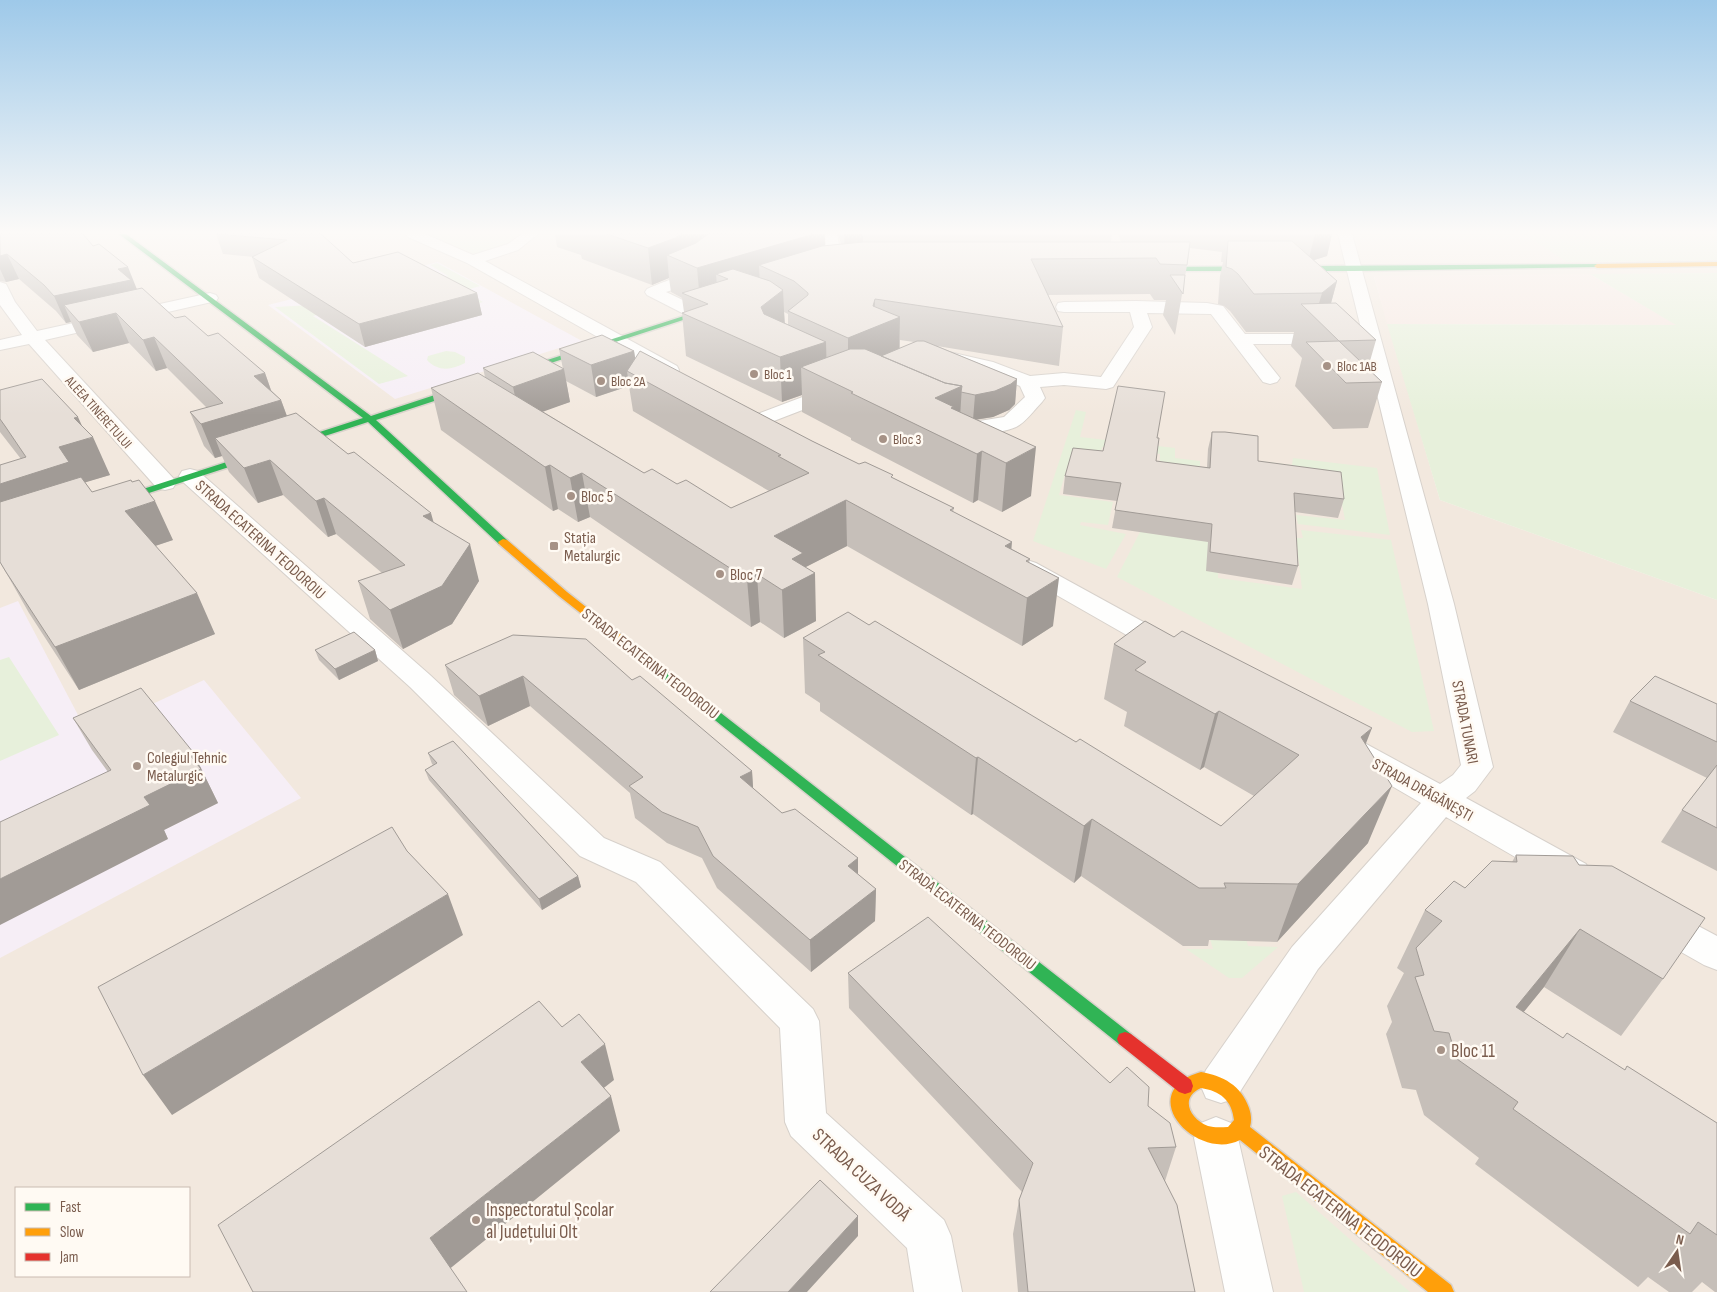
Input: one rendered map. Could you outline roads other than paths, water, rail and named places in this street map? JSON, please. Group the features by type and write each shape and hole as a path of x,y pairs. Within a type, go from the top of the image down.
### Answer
{"main road":[{"name":"STRADA ECATERINA TEODOROIU","path":"205,294 227,313 370,418 513,551 563,594 1185,1086"},
{"path":"503,376 729,304"},
{"path":"101,505 474,385"},
{"path":"1201,1080 1221,1084 1230,1089 1241,1104 1243,1122 1227,1134 1197,1131 1184,1117 1180,1108 1181,1092 1185,1086 1201,1080"},
{"name":"STRADA ECATERINA TEODOROIU","path":"1227,1134 1444,1292"}],"street":[{"name":"ALEEA TINERETULUI","path":"3,294 7,303 34,339 177,480"},
{"path":"534,294 691,382"},
{"path":"658,294 698,314"},
{"name":"STRADA TUNARI","path":"1221,1084 1305,958 1442,800 1464,784 1478,767 1440,604 1357,338 1355,294"},
{"path":"0,345 34,339 210,298"},
{"path":"1064,306 1136,306 1207,308 1217,310 1270,378"},
{"path":"931,357 986,366 1028,382 1064,379 1106,382 1143,327 1136,306"},
{"path":"1240,339 1357,338"},
{"path":"786,434 751,415 854,385 823,374"},
{"path":"934,416 950,424 973,428 1010,422 1035,398 1028,382"},
{"name":"STRADA ECATERINA TEODOROIU","path":"177,480 420,681 592,847 648,872 799,1021"},
{"path":"1012,560 1184,656"},
{"name":"STRADA DRĂGĂNEȘTI","path":"1329,736 1717,954"},
{"name":"STRADA CUZA VODĂ","path":"799,1021 806,1122 928,1236 938,1292"},
{"path":"1227,1134 1249,1292"}],"place":[{"name":"Bloc 1AB","path":"1327,366"},
{"name":"Bloc 1","path":"754,374"},
{"name":"Bloc 2A","path":"601,381"},
{"name":"Bloc 3","path":"883,439"},
{"name":"Bloc 5","path":"571,496"},
{"name":"Stația Metalurgic","path":"554,546"},
{"name":"Bloc 7","path":"720,574"},
{"name":"Colegiul Tehnic Metalurgic","path":"137,766"},
{"name":"Bloc 11","path":"1441,1050"},
{"name":"Inspectoratul Școlar al Județului Olt","path":"476,1220"}]}
